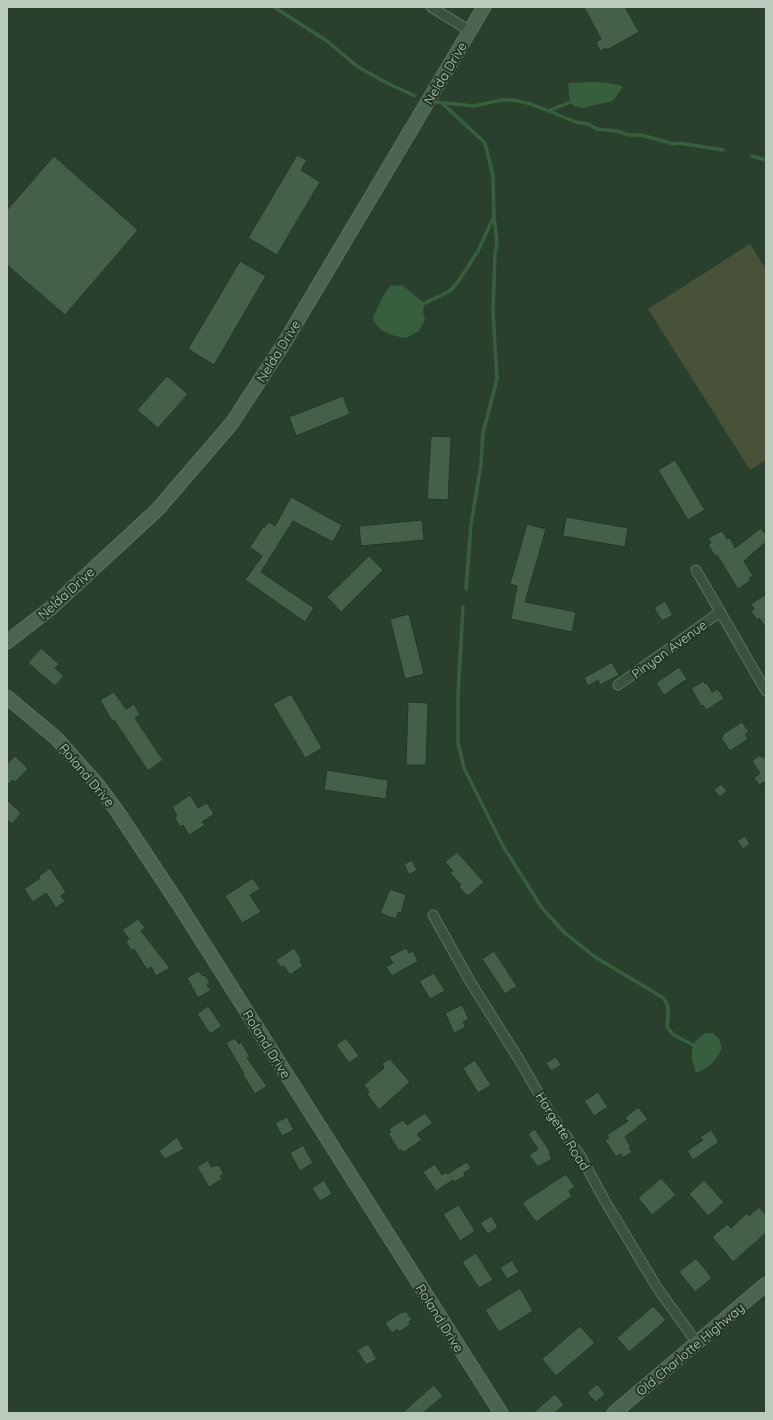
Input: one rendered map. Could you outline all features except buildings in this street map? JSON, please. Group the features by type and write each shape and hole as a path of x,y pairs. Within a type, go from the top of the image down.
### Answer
{"street":[{"path":"431,7 470,31"},
{"name":"Nelda Drive","path":"7,642 51,608 158,509 232,423 290,334 484,7"},
{"path":"696,570 766,691"},
{"name":"Pinyan Avenue","path":"618,685 720,612"},
{"name":"Roland Drive","path":"7,697 56,738 97,784 117,811 182,910 501,1413"},
{"name":"Hargette Road","path":"433,915 471,983 520,1061 551,1115 580,1155 605,1201 658,1289 697,1343"},
{"name":"Old Charlotte Highway","path":"614,1413 766,1284"}],"shaded area":[{"path":"568,83 610,83 623,87 613,101 582,108 574,106 570,102"},
{"path":"750,244 766,269 766,460 750,470 648,309"},
{"path":"402,285 424,303 423,312 425,320 419,331 406,338 396,336 382,330 375,323 373,318 383,296 390,286"},
{"path":"706,1033 713,1033 719,1039 722,1048 712,1063 696,1073 692,1056 693,1046 700,1037"}],"waterway":[{"path":"274,7 327,41 358,67 415,96"},
{"path":"437,102 473,106 502,100 514,100 531,104 576,122 588,124 597,129 617,131 628,135 641,135 674,144 679,143 723,150"},
{"path":"548,111 573,101"},
{"path":"442,103 485,143 493,176 494,216 497,244 495,252 493,312 497,379 483,433 481,464 471,525 466,589"},
{"path":"752,156 766,160"},
{"path":"421,305 450,291 458,282 478,251 494,216"},
{"path":"463,607 458,694 458,743 464,768 503,846 542,908 565,933 595,957 662,997 668,1007 667,1027 674,1035 697,1047"}]}
